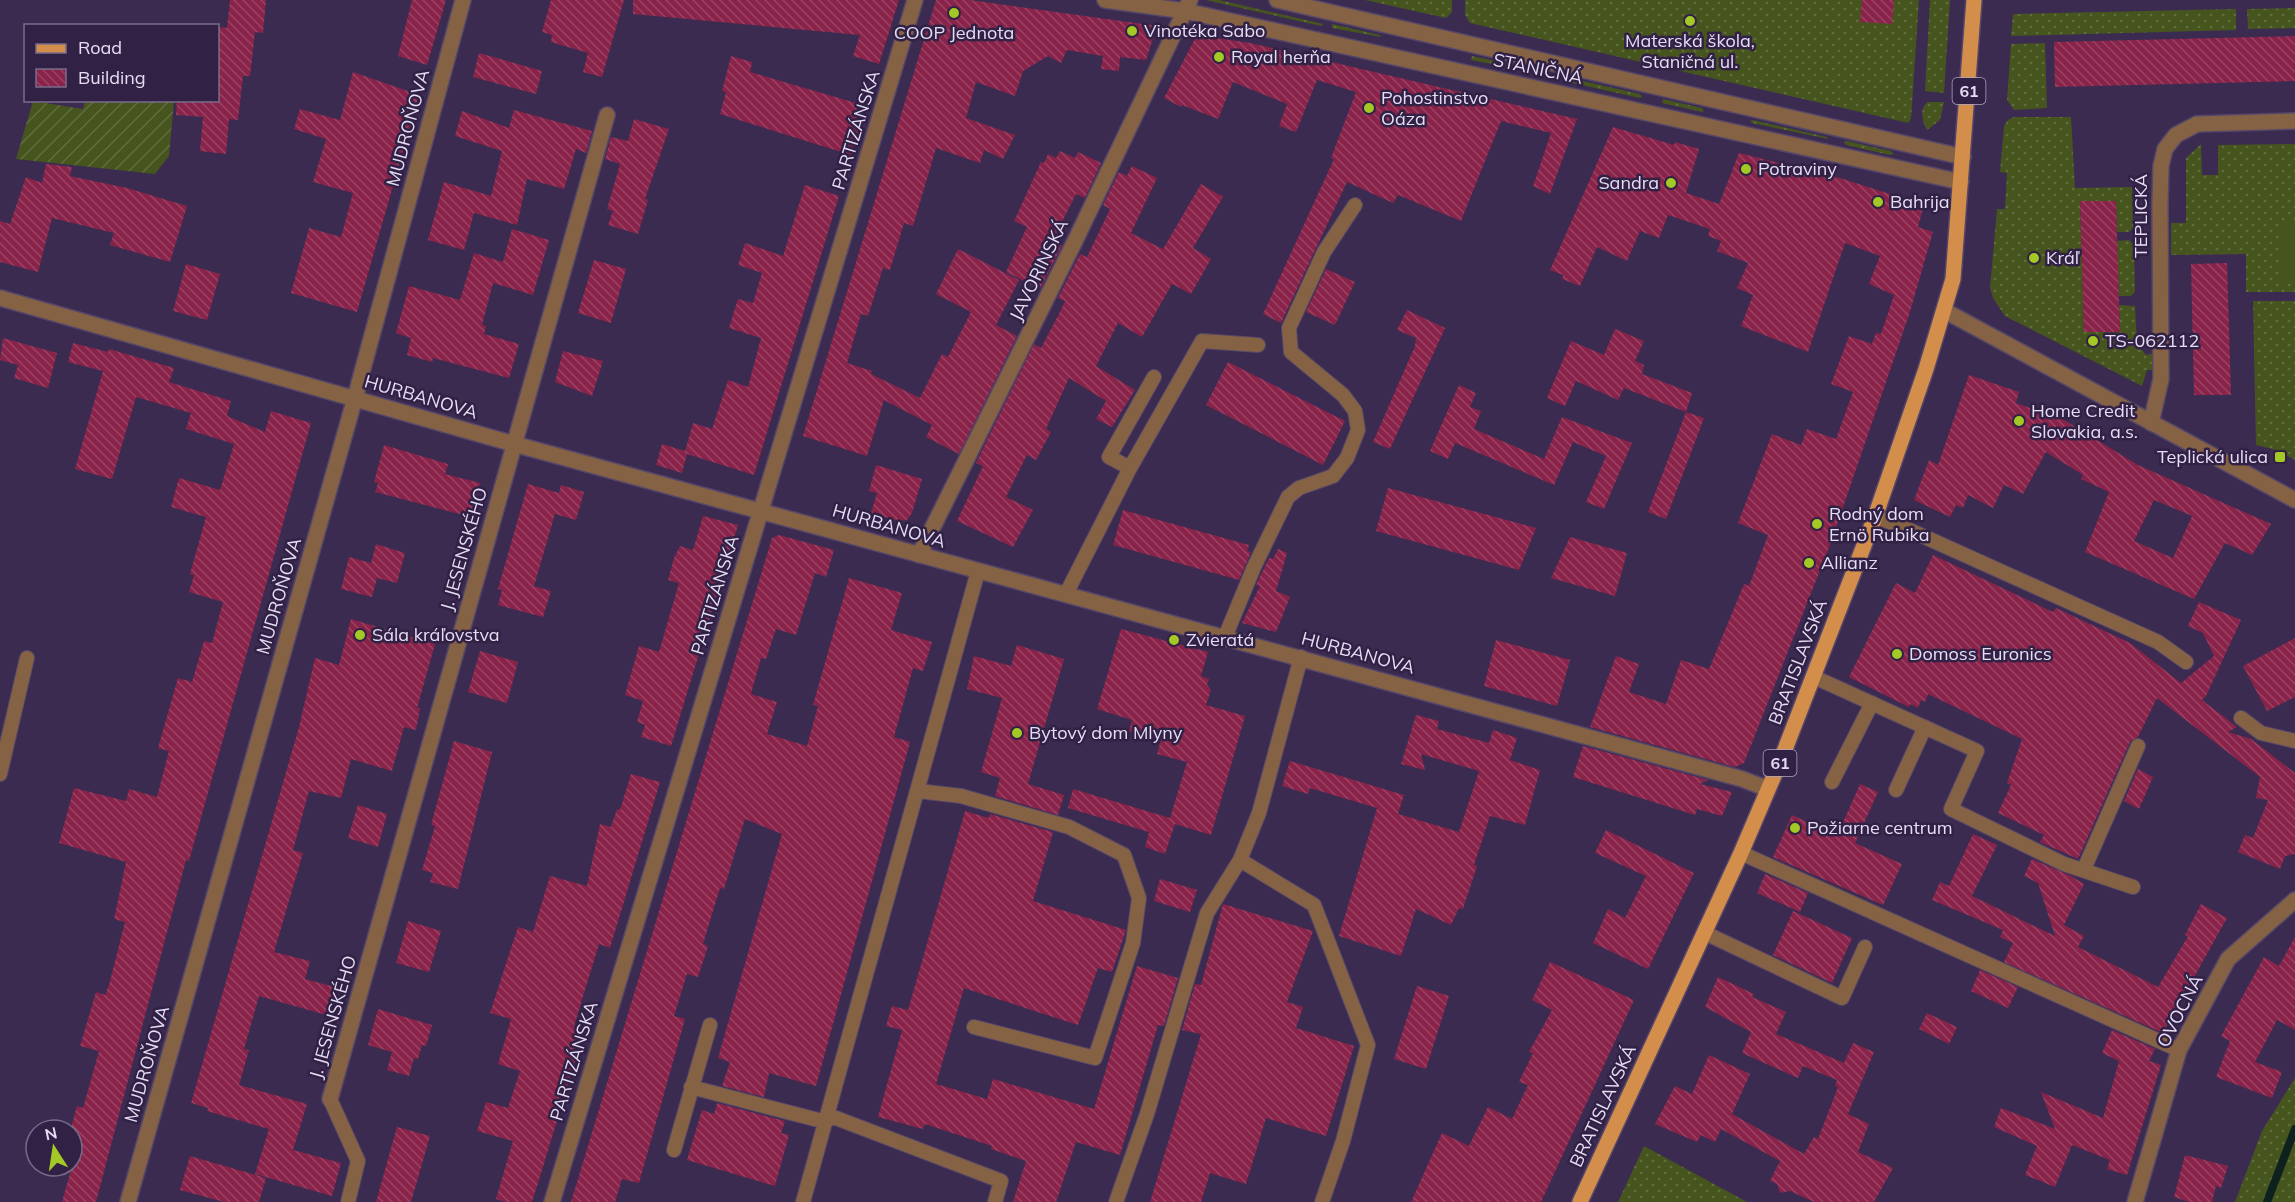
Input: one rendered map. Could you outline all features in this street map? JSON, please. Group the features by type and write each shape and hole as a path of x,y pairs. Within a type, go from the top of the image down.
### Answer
{"main road":[{"name":"61","path":"1961,182 1974,0"},
{"name":"BRATISLAVSKÁ","path":"1580,1202 1742,853 1814,677 1875,517 1946,310 1953,279 1961,182"}],"street":[{"name":"MUDROŇOVA","path":"128,1202 355,398 463,0"},
{"name":"PARTIZÁNSKA","path":"552,1202 915,0"},
{"name":"STANIČNÁ","path":"1105,0 1188,6 1961,182"},
{"name":"STANIČNÁ","path":"1277,0 1963,157"},
{"name":"JAVORINSKÁ","path":"919,555 1188,6"},
{"name":"J. JESENSKÉHO","path":"330,1099 608,115"},
{"name":"TEPLICKÁ","path":"2151,423 2161,379 2160,205 2161,166 2165,149 2176,135 2197,124 2295,122"},
{"name":"HURBANOVA","path":"0,298 514,444 1301,657 1742,779 1768,789"},
{"path":"1946,310 2295,500"},
{"name":"OVOCNÁ","path":"2134,1202 2179,1050 2228,959 2295,900"}],"lane":[{"path":"1225,637 1254,567 1288,497 1299,488 1333,477 1347,458 1358,430 1355,411 1343,394 1291,352 1289,328 1324,252 1354,205"},
{"path":"1066,594 1130,468 1202,341 1258,345"},
{"path":"1130,468 1109,457 1154,376"},
{"path":"1875,517 1896,524 2158,642 2186,662"},
{"path":"803,1202 978,571"},
{"path":"1116,1202 1147,1114 1207,913 1240,860 1259,813 1301,657"},
{"path":"0,774 27,658"},
{"path":"1814,677 1977,752 1951,810 2064,864 2133,887"},
{"path":"1832,782 1872,703"},
{"path":"2241,718 2261,733 2295,741"},
{"path":"1896,790 1925,728"},
{"path":"2084,869 2138,746"},
{"path":"918,791 961,796 1069,826 1124,855 1139,898 1132,943 1095,1058 974,1027"},
{"path":"1742,853 2179,1050"},
{"path":"1240,860 1314,905 1368,1045 1342,1141 1322,1202"},
{"path":"1705,933 1842,998 1865,947"},
{"path":"674,1150 710,1025"},
{"path":"691,1087 827,1118 1001,1181 994,1202"},
{"path":"330,1099 358,1161 348,1202"}],"green space":[{"path":"1206,0 1219,0 1323,24 1321,26"},
{"path":"1365,0 1452,0 1452,12 1446,18"},
{"path":"1465,0 1919,0 1911,119 1908,123 1470,23 1465,15"},
{"path":"1930,0 1950,0 1944,93 1925,91"},
{"path":"2295,8 2295,28 2248,29 2247,9"},
{"path":"2236,9 2236,30 2011,36 2013,14"},
{"path":"1332,24 1380,35 1381,37 1332,28"},
{"path":"2045,43 2047,108 2014,110 2007,100 2011,44"},
{"path":"1472,56 1533,69 1534,72 1471,60"},
{"path":"1566,79 1640,94 1642,97 1568,82"},
{"path":"1663,99 1702,108 1704,111 1662,103"},
{"path":"33,102 83,109 85,102 174,102 169,156 155,174 16,159"},
{"path":"1928,102 1944,102 1940,120 1927,130 1922,115 1923,108"},
{"path":"2014,117 2071,117 2075,188 2132,187 2133,228 2129,232 2117,232 2116,201 2080,201 2084,332 2120,332 2119,305 2135,306 2137,344 2146,355 2154,353 2154,370 2147,370 2142,386 2005,316 1993,298 1990,288 1997,209 2005,209 2007,173 2000,172 2004,126"},
{"path":"1750,121 1827,137 1828,139"},
{"path":"1844,142 1891,151 1893,154 1846,145"},
{"path":"2201,144 2202,175 2218,175 2218,145 2295,144 2295,292 2246,292 2246,254 2171,255 2171,223 2186,223 2186,158"},
{"path":"2280,223 2295,223 2295,280 2282,280"},
{"path":"2129,240 2134,245 2135,292 2131,296 2119,296 2117,241"},
{"path":"2253,301 2295,301 2295,460 2276,450 2256,445"},
{"path":"2295,1078 2295,1202 2235,1202 2262,1131"},
{"path":"1644,1146 1747,1202 1618,1202"}],"building":[{"path":"230,0 266,0 263,33 255,32 250,76 243,76 238,120 229,119 226,154 200,151 203,117 176,115 177,102 219,102 219,27 227,28"},
{"path":"412,0 446,0 427,65 398,56"},
{"path":"551,0 624,0 602,77 583,72 588,53 551,42 552,35 542,32"},
{"path":"633,0 899,0 879,64 853,56 860,35 633,14"},
{"path":"936,0 970,0 1157,26 1146,60 1120,57 1119,71 1101,69 1103,56 1067,50 1061,63 1048,56 1023,71 1015,96 976,82 966,118 1015,135 1003,159 984,150 980,163 936,148 913,226 904,223 890,270 883,268 868,316 861,314 847,363 872,371 871,374 920,398 942,354 948,357 971,312 936,294 958,249 1019,280 996,325 1017,336 959,454 926,437 932,425 884,400 867,456 803,436"},
{"path":"1862,0 1894,0 1892,24 1860,22"},
{"path":"1197,35 1250,43 1577,119 1550,194 1533,186 1551,133 1501,121 1461,221 1398,195 1393,203 1347,182 1281,323 1263,314 1334,159 1331,158 1356,92 1317,80 1296,132 1279,126 1287,104 1233,82 1218,119 1182,105 1181,107 1164,98"},
{"path":"2295,36 2295,81 2055,87 2054,42"},
{"path":"479,53 542,71 536,94 473,77"},
{"path":"731,56 752,62 750,72 866,106 851,155 720,114 726,92 722,91"},
{"path":"353,72 419,95 357,312 291,293 309,228 341,237 353,193 313,182 326,139 294,129 300,109 340,120"},
{"path":"514,110 592,131 586,153 576,149 564,189 527,179 517,225 474,213 464,250 428,240 444,182 491,196 502,151 455,136 462,111 509,128"},
{"path":"634,119 669,129 645,199 648,200 638,234 608,225 613,211 607,209 620,164 605,159 611,137 628,141"},
{"path":"1613,127 1674,145 1675,142 1699,149 1686,193 1719,204 1739,153 1840,178 1924,205 1918,227 1933,232 1909,315 1830,545 1744,763 1735,767 1590,727 1616,656 1639,664 1629,692 1666,704 1681,660 1709,669 1744,584 1749,586 1768,535 1738,523 1772,434 1801,445 1807,429 1836,439 1853,392 1831,384 1849,336 1872,344 1876,333 1881,334 1894,295 1869,284 1880,256 1845,243 1808,352 1741,326 1753,295 1737,288 1748,263 1717,251 1721,241 1708,236 1710,229 1668,215 1659,238 1640,231 1627,261 1597,247 1580,286 1562,279 1563,275 1550,270"},
{"path":"1060,151 1075,158 1078,152 1101,163 1085,198 1076,194 1053,240 1062,245 1040,289 1006,272 1027,227 1014,221 1041,162 1044,163 1048,154 1056,158"},
{"path":"46,164 72,167 70,176 127,188 187,206 170,262 110,245 114,233 52,218 38,272 0,262 0,221 10,224 26,177 42,183"},
{"path":"1132,166 1157,178 1131,233 1163,249 1201,184 1223,197 1193,248 1211,259 1191,294 1172,284 1142,337 1118,323 1096,366 1135,390 1112,427 1096,419 1106,401 1069,378 1046,429 1051,432 1036,460 1027,455 1006,497 1033,510 1013,547 957,521 983,466 976,463 1034,344 1041,348 1061,310 1065,301 1058,298 1080,254 1087,257 1110,209 1103,205 1119,172 1127,176"},
{"path":"805,185 839,196 754,475 687,454 682,473 656,465 662,444 685,451 693,423 712,429 728,380 748,387 761,338 729,328 738,299 753,303 762,273 738,265 745,243 783,256"},
{"path":"2080,201 2116,201 2120,332 2084,332"},
{"path":"512,229 549,240 533,295 493,283 482,325 486,326 484,334 519,344 509,378 433,358 432,362 407,355 411,338 396,333 409,286 460,300 474,253 503,262"},
{"path":"594,260 626,269 611,323 578,313"},
{"path":"2227,263 2231,395 2194,395 2191,264"},
{"path":"186,264 220,274 207,320 173,311"},
{"path":"1326,269 1355,282 1335,325 1306,312"},
{"path":"1407,310 1445,328 1390,449 1373,442 1415,346 1416,338 1397,330"},
{"path":"1615,329 1644,341 1635,361 1644,365 1642,374 1692,393 1686,412 1624,388 1618,400 1576,381 1565,406 1547,398 1571,341 1604,355"},
{"path":"3,338 57,353 48,388 14,378 18,365 0,360"},
{"path":"73,343 108,352 109,349 174,368 169,382 231,401 227,416 265,432 271,411 311,423 189,861 186,860 96,1202 62,1202 69,1178 84,1178 84,1118 74,1118 77,1106 83,1108 99,1051 80,1046 96,992 105,995 109,985 125,922 114,919 126,862 59,843 74,788 126,801 129,789 157,797 169,751 158,748 178,678 192,682 204,641 212,643 223,602 189,592 194,575 190,574 206,517 171,507 179,478 220,490 234,444 186,429 191,413 136,397 112,479 75,469 103,371 68,362"},
{"path":"563,351 603,361 592,396 555,382"},
{"path":"1228,362 1345,421 1323,465 1206,405"},
{"path":"1969,375 2019,392 2016,403 2064,420 2138,465 2271,524 2252,555 2225,543 2194,599 2085,552 2109,492 2081,479 2083,475 2046,452 2023,494 2004,485 1993,508 1968,495 1963,508 1956,505 1950,517 1914,500 1929,460 1938,465","holes":["2154,500 2192,516 2173,558 2134,541"]},
{"path":"1459,385 1476,393 1470,407 1481,411 1474,429 1544,459 1562,417 1632,443 1604,509 1586,502 1606,456 1573,442 1554,485 1455,443 1448,459 1430,451"},
{"path":"1686,412 1704,418 1666,519 1648,512"},
{"path":"384,445 448,464 445,474 480,483 471,517 375,492 378,483 374,482"},
{"path":"876,465 922,479 912,513 907,520 899,521 871,513 877,493 869,491"},
{"path":"528,484 559,493 561,485 584,492 576,520 555,514 534,586 551,591 543,617 498,605 502,590 498,589"},
{"path":"1388,488 1536,528 1519,570 1376,531"},
{"path":"1123,510 1249,545 1247,551 1251,552 1239,580 1113,545"},
{"path":"703,516 738,525 671,746 641,737 645,725 637,722 643,701 625,695 639,646 659,652 679,583 668,580 674,558 680,546 693,550"},
{"path":"779,535 834,550 826,577 815,573 796,635 776,629 766,659 761,658 751,694 777,702 767,734 807,746 818,706 813,705 849,578 902,593 891,630 932,642 923,671 913,668 894,737 910,742 816,1086 769,1073 764,1097 722,1086 730,1062 718,1058 782,834 745,819 724,889 720,888 703,944 708,946 698,977 687,974 674,1016 685,1019 639,1183 622,1179 615,1202 571,1202 772,538"},
{"path":"1570,537 1627,553 1615,596 1551,578"},
{"path":"376,544 405,553 397,583 377,578 372,597 341,589 349,557 371,563"},
{"path":"1278,549 1287,553 1276,591 1290,597 1276,632 1242,623 1260,586 1256,585 1269,558 1273,559"},
{"path":"1933,555 2053,612 2056,608 2130,643 2181,683 2214,656 2203,633 2188,626 2199,602 2241,620 2206,696 2202,700 2237,727 2228,732 2251,739 2295,773 2295,854 2285,856 2280,869 2238,852 2245,835 2253,838 2268,800 2256,798 2260,777 2157,698 2138,737 2130,742 2078,859 2040,842 2044,835 1998,813 2011,785 2007,783 2022,739 1928,694 1925,702 1921,700 1918,708 1910,704 1909,707 1849,677 1896,583 1915,593"},
{"path":"351,619 435,644 417,708 420,708 416,730 404,727 392,771 351,759 341,798 309,791 293,850 303,853 274,952 310,961 305,979 338,988 330,1016 259,996 244,1049 249,1050 239,1085 307,1104 293,1150 341,1163 332,1196 255,1174 269,1129 207,1111 208,1108 191,1103 299,727 315,658 339,665"},
{"path":"1121,629 1208,652 1201,676 1209,679 1207,685 1211,690 1206,705 1245,716 1211,835 1175,824 1165,854 1145,847 1149,832 1068,808 1073,789 1170,818 1187,762 1157,754 1161,740 1129,731 1132,720 1097,709"},
{"path":"2295,638 2295,697 2267,711 2243,666"},
{"path":"1496,640 1570,660 1557,706 1484,686"},
{"name":"Bytový dom Mlyny","path":"1017,645 1064,659 1028,784 1064,795 1058,815 995,796 1000,778 981,772 1002,698 967,689 974,656 1011,666"},
{"path":"480,651 518,662 507,703 468,692"},
{"path":"1416,715 1439,721 1437,729 1489,743 1493,730 1517,738 1510,760 1540,770 1525,825 1490,816 1463,909 1459,908 1451,925 1416,909 1401,956 1339,936 1377,808 1310,788 1308,794 1282,786 1290,761 1404,795 1398,814 1459,832 1479,771 1421,754 1425,770 1401,764"},
{"path":"454,741 492,752 458,889 430,882 433,873 422,870 435,826 431,825"},
{"path":"1583,746 1708,780 1700,784 1732,792 1722,816 1697,809 1695,815 1573,777"},
{"path":"2138,769 2153,777 2139,809 2124,801"},
{"path":"631,774 660,782 610,948 599,944 574,1026 585,1029 532,1202 506,1202 496,1199 513,1141 477,1131 486,1102 508,1108 520,1071 498,1064 511,1019 490,1013 518,927 533,932 550,876 587,886 600,824 611,827 617,809 620,810"},
{"path":"1860,784 1878,792 1855,843 1902,864 1883,905 1773,857 1792,815 1837,836"},
{"path":"358,805 387,814 378,847 348,838"},
{"path":"965,811 989,818 990,814 1053,832 1033,901 1126,930 1112,972 1098,968 1078,1025 964,988 936,1084 987,1099 993,1079 1094,1109 1137,966 1178,978 1164,1026 1158,1025 1120,1155 1076,1142 1056,1202 1013,1202 1026,1161 991,1149 992,1146 925,1124 923,1129 878,1117 902,1030 886,1026 892,1006 908,1010"},
{"path":"1606,830 1694,873 1648,969 1593,943 1608,909 1625,918 1646,876 1595,853"},
{"path":"1973,834 1997,845 1972,896 2055,936 2038,883 2024,876 2032,859 2071,876 2084,884 2064,925 2084,936 2078,947 2158,987 2188,936 2185,935 2201,904 2227,918 2163,1033 2004,962 2013,943 2000,937 2003,930 1932,900 1940,882 1949,886"},
{"path":"1765,874 1808,893 1800,912 1757,893"},
{"path":"1160,879 1197,890 1190,912 1154,901"},
{"path":"1223,904 1313,931 1287,1002 1303,1007 1296,1028 1354,1046 1326,1136 1266,1118 1246,1184 1210,1173 1201,1202 1150,1202 1201,1034 1182,1030 1195,984 1201,985"},
{"path":"1793,911 1852,938 1832,983 1773,955"},
{"path":"408,921 441,931 429,972 396,963"},
{"path":"2295,937 2295,1030 2277,1020 2255,1062 2282,1072 2272,1098 2216,1077 2230,1041 2221,1036 2264,957 2279,966"},
{"path":"1550,962 1634,1000 1541,1202 1411,1202 1442,1133 1469,1146 1488,1107 1512,1119 1528,1085 1519,1082 1533,1053 1529,1052 1552,1010 1532,1000"},
{"path":"1980,970 2018,987 2008,1008 1971,991"},
{"path":"1718,977 1754,994 1752,997 1786,1012 1776,1034 1844,1063 1853,1043 1874,1052 1848,1114 1869,1124 1858,1152 1893,1168 1874,1202 1814,1202 1790,1191 1780,1193 1777,1184 1770,1181 1780,1161 1721,1129 1715,1142 1701,1135 1697,1142 1655,1124 1675,1086 1692,1094 1709,1055 1750,1074 1732,1114 1804,1154 1814,1137 1818,1139 1838,1087 1835,1086 1837,1080 1803,1066 1798,1078 1742,1053 1751,1032 1705,1007"},
{"path":"1417,986 1449,996 1426,1069 1394,1059"},
{"path":"378,1009 432,1025 426,1046 422,1045 418,1059 414,1058 409,1076 387,1070 392,1052 368,1045"},
{"path":"1927,1013 1957,1027 1949,1044 1919,1029"},
{"path":"2112,1030 2155,1049 2149,1061 2161,1065 2127,1175 2107,1169 2110,1160 2072,1145 2055,1187 2025,1175 2037,1146 1994,1127 2001,1108 2055,1129 2041,1092 2103,1118 2119,1061 2102,1053"},
{"path":"717,1103 785,1121 781,1133 789,1135 775,1186 687,1160 702,1110 714,1114"},
{"path":"397,1127 430,1136 411,1202 376,1202"},
{"path":"2185,1155 2228,1166 2221,1188 2216,1186 2212,1202 2189,1202 2174,1197"},
{"path":"190,1156 266,1178 259,1202 224,1202 180,1190"}],"waterway":[{"path":"2267,1202 2295,1129"}],"place":[{"name":"COOP Jednota","path":"954,13"},
{"name":"Materská škola, Staničná ul.","path":"1690,21"},
{"name":"Vinotéka Sabo","path":"1132,31"},
{"name":"Royal herňa","path":"1219,57"},
{"name":"Pohostinstvo Oáza","path":"1369,108"},
{"name":"Potraviny","path":"1746,169"},
{"name":"Sandra","path":"1671,183"},
{"name":"Bahrija","path":"1878,202"},
{"name":"Kráľ","path":"2034,258"},
{"name":"TS-062112","path":"2093,341"},
{"name":"Home Credit Slovakia, a.s.","path":"2019,421"},
{"name":"Teplická ulica","path":"2280,457"},
{"name":"Rodný dom Ernö Rubika","path":"1817,524"},
{"name":"Allianz","path":"1809,563"},
{"name":"Sála kráľovstva","path":"360,635"},
{"name":"Zvieratá","path":"1174,640"},
{"name":"Domoss Euronics","path":"1897,654"},
{"name":"Bytový dom Mlyny","path":"1017,733"},
{"name":"Požiarne centrum","path":"1795,828"}]}
